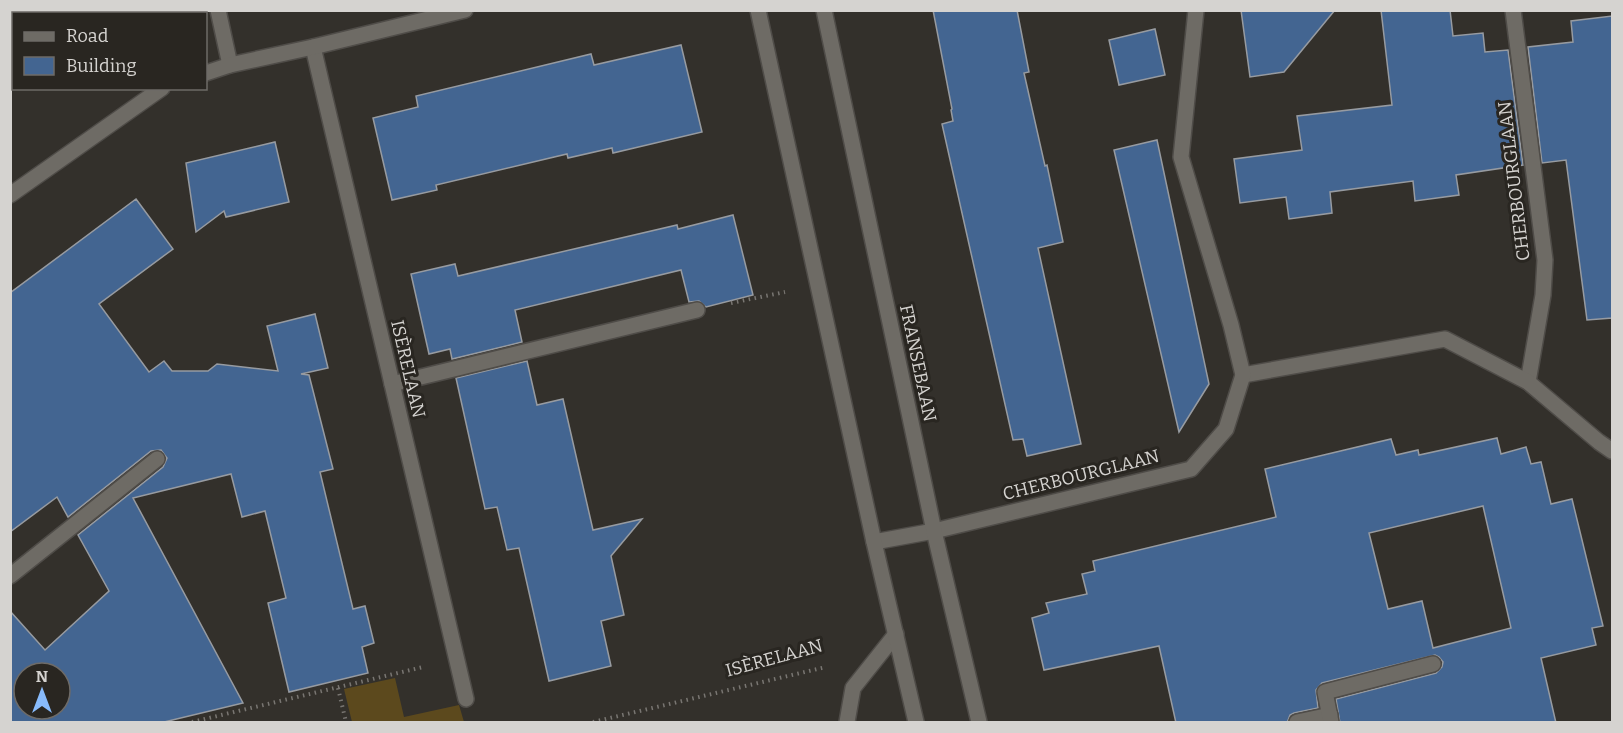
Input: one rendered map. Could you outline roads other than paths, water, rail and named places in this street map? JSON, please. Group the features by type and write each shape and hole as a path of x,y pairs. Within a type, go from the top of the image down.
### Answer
{"street":[{"path":"218,10 230,65"},
{"path":"207,73 230,65 465,10"},
{"path":"758,10 874,542 916,723"},
{"name":"FRANSEBAAN","path":"824,10 933,531 979,723"},
{"path":"1196,10 1181,157 1231,325 1243,375 1445,339 1528,382 1612,451"},
{"name":"CHERBOURGLAAN","path":"1512,10 1545,260 1543,295 1528,382"},
{"name":"ISÈRELAAN","path":"313,47 466,699"},
{"path":"10,195 159,90"},
{"path":"392,384 698,310"},
{"name":"CHERBOURGLAAN","path":"874,542 933,531 1191,468 1226,429 1243,375"},
{"path":"10,576 157,459"},
{"path":"847,723 854,688 896,634"},
{"path":"1297,723 1330,719 1325,692 1432,664"}]}
